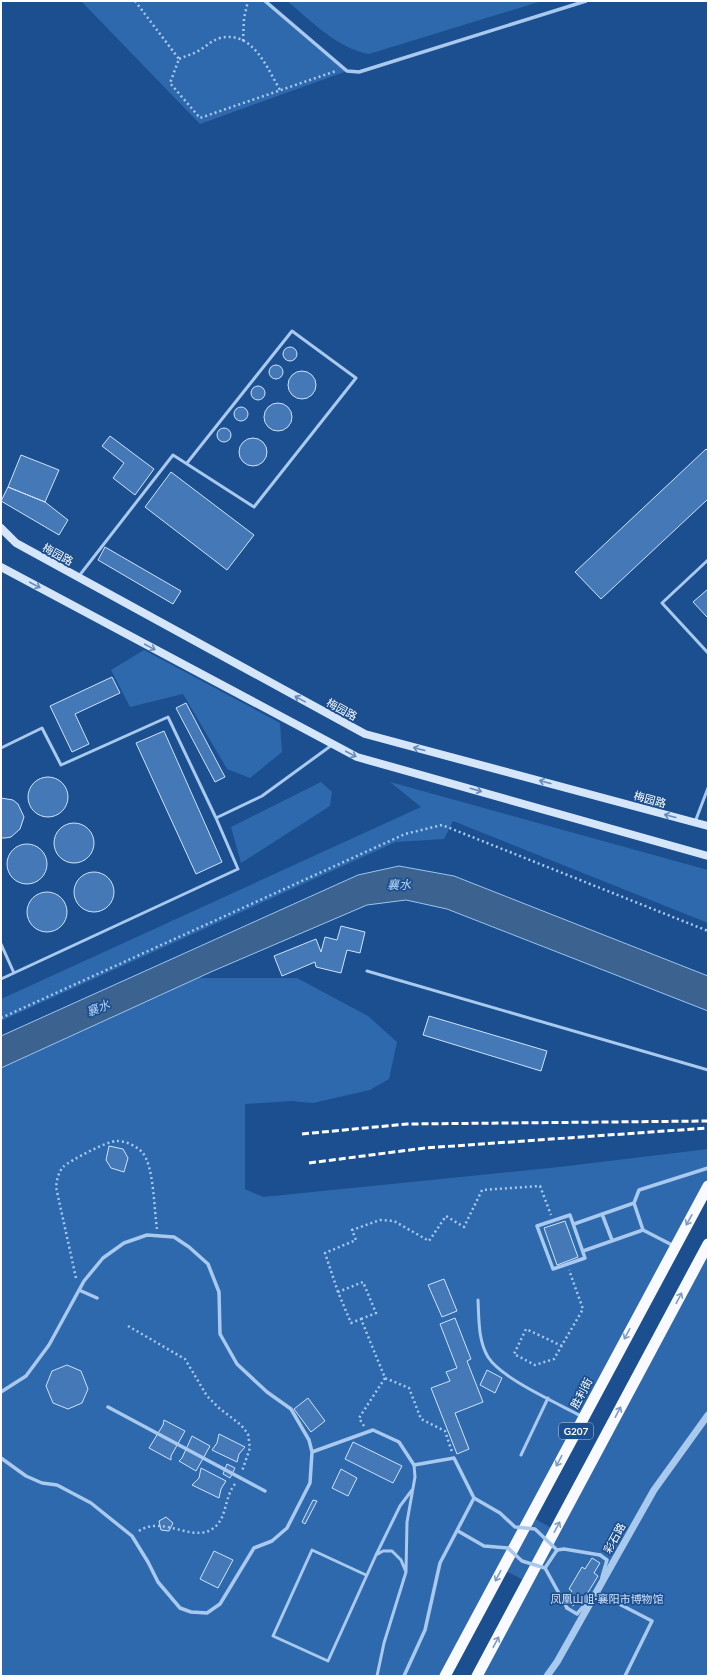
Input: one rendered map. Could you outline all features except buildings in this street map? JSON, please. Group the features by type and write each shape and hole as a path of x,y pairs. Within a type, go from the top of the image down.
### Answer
{"highway":[{"name":"胜利街","path":"445,1676 708,1186"},
{"name":"G207","path":"477,1676 708,1244"}],"main road":[{"name":"梅园路","path":"1,528 16,543 365,734 708,826"},
{"path":"1,567 357,757 708,856"}],"street":[{"path":"264,1 344,68 348,71 358,72 586,1"},
{"path":"642,1230 634,1203 640,1190 708,1168"},
{"path":"574,1224 634,1203"},
{"path":"602,1214 612,1240"},
{"path":"570,1215 574,1224 585,1258 553,1270 537,1226 570,1215"},
{"path":"583,1251 642,1230 675,1247"},
{"path":"1,1392 26,1376 49,1345 84,1280 103,1258 124,1243 147,1235 174,1237 189,1247 208,1264 219,1292 220,1334 237,1364 267,1392 291,1409 309,1440 312,1452 310,1483 287,1528 272,1541 254,1548 220,1604 207,1613 191,1612 180,1608 158,1582 132,1536 91,1502 57,1485 42,1483 26,1476 1,1458"},
{"path":"79,1290 97,1298"},
{"path":"108,1407 265,1491"},
{"name":"彩石路","path":"547,1676 557,1662 654,1490 708,1415"},
{"path":"312,1452 373,1430 399,1442 414,1465 454,1458 474,1498 500,1513 515,1527 535,1529 556,1550"},
{"path":"404,1676 425,1630 440,1563 474,1498"},
{"path":"458,1531 484,1546 508,1548 522,1561 545,1568 567,1608 577,1614 597,1592 607,1560 600,1555 564,1549 556,1550"},
{"path":"545,1568 556,1550"},
{"path":"597,1592 652,1621 625,1676"}],"lane":[{"path":"78,577 173,455 254,507 356,378 292,331 187,463"},
{"path":"708,560 662,603 708,653"},
{"path":"1,748 42,728 61,764 168,717 216,818 238,869 1,979"},
{"path":"216,818 262,796 333,744"},
{"path":"695,822 708,788"},
{"path":"1,944 14,973"},
{"path":"367,970 708,1070"},
{"path":"478,1300 481,1336 488,1356 501,1372 583,1417"},
{"path":"521,1455 548,1398"},
{"path":"377,1676 384,1643 406,1572 407,1522 415,1477 414,1465"},
{"path":"366,1575 312,1550 273,1636 328,1662 366,1575 400,1506 413,1488"},
{"path":"376,1555 383,1551 392,1551 401,1560 406,1572"}],"path":[{"path":"135,1 179,59"},
{"path":"243,41 244,18 248,1"},
{"path":"280,90 253,46 236,37 221,38 208,43 198,51 179,59 170,83 200,118 344,68"},
{"path":"1,1018 405,834 442,825 708,931"},
{"path":"79,1290 56,1187 60,1172 64,1166 97,1147 116,1140 134,1146 143,1153 148,1164 158,1235"},
{"path":"338,1292 363,1282 376,1313 351,1323 338,1292 325,1253 356,1240 352,1230 380,1220 394,1221 430,1241 446,1216 464,1227 482,1190 540,1186 553,1221"},
{"path":"562,1346 526,1329 514,1354 535,1365 554,1360 562,1346 583,1309 567,1264"},
{"path":"361,1319 385,1378 409,1388 421,1419 445,1431 454,1458"},
{"path":"128,1326 185,1359 207,1396 218,1408 241,1425 248,1434 250,1448 240,1478 230,1491 217,1526 206,1533 194,1533 177,1528 154,1525 142,1529 132,1536"},
{"path":"367,1432 359,1418 385,1378"}],"green space":[{"path":"81,1 265,1 347,71 200,124"},
{"path":"287,1 542,1 369,54 357,51 335,40"},
{"path":"144,650 280,723 282,752 250,778 227,769 183,694 130,707 111,670"},
{"path":"321,782 332,792 330,806 241,863 231,827"},
{"path":"390,782 708,870 708,923 453,821 444,839 396,842 1,1021 1,999 421,807"},
{"name":"凤凰山岨·襄阳市博物馆","path":"197,978 297,978 368,1016 397,1042 389,1079 370,1090 313,1103 291,1101 245,1104 245,1189 263,1197 559,1167 708,1149 708,1186 530,1516 555,1530 708,1244 708,1676 477,1676 527,1582 502,1569 445,1676 1,1676 1,1068"}],"water":[{"name":"襄水","path":"399,866 454,876 708,976 708,1011 447,909 406,900 367,905 213,971 1,1068 1,1036 358,875"}],"railway":[{"path":"302,1134 407,1124 708,1121"},
{"path":"309,1163 425,1148 708,1128"}]}
